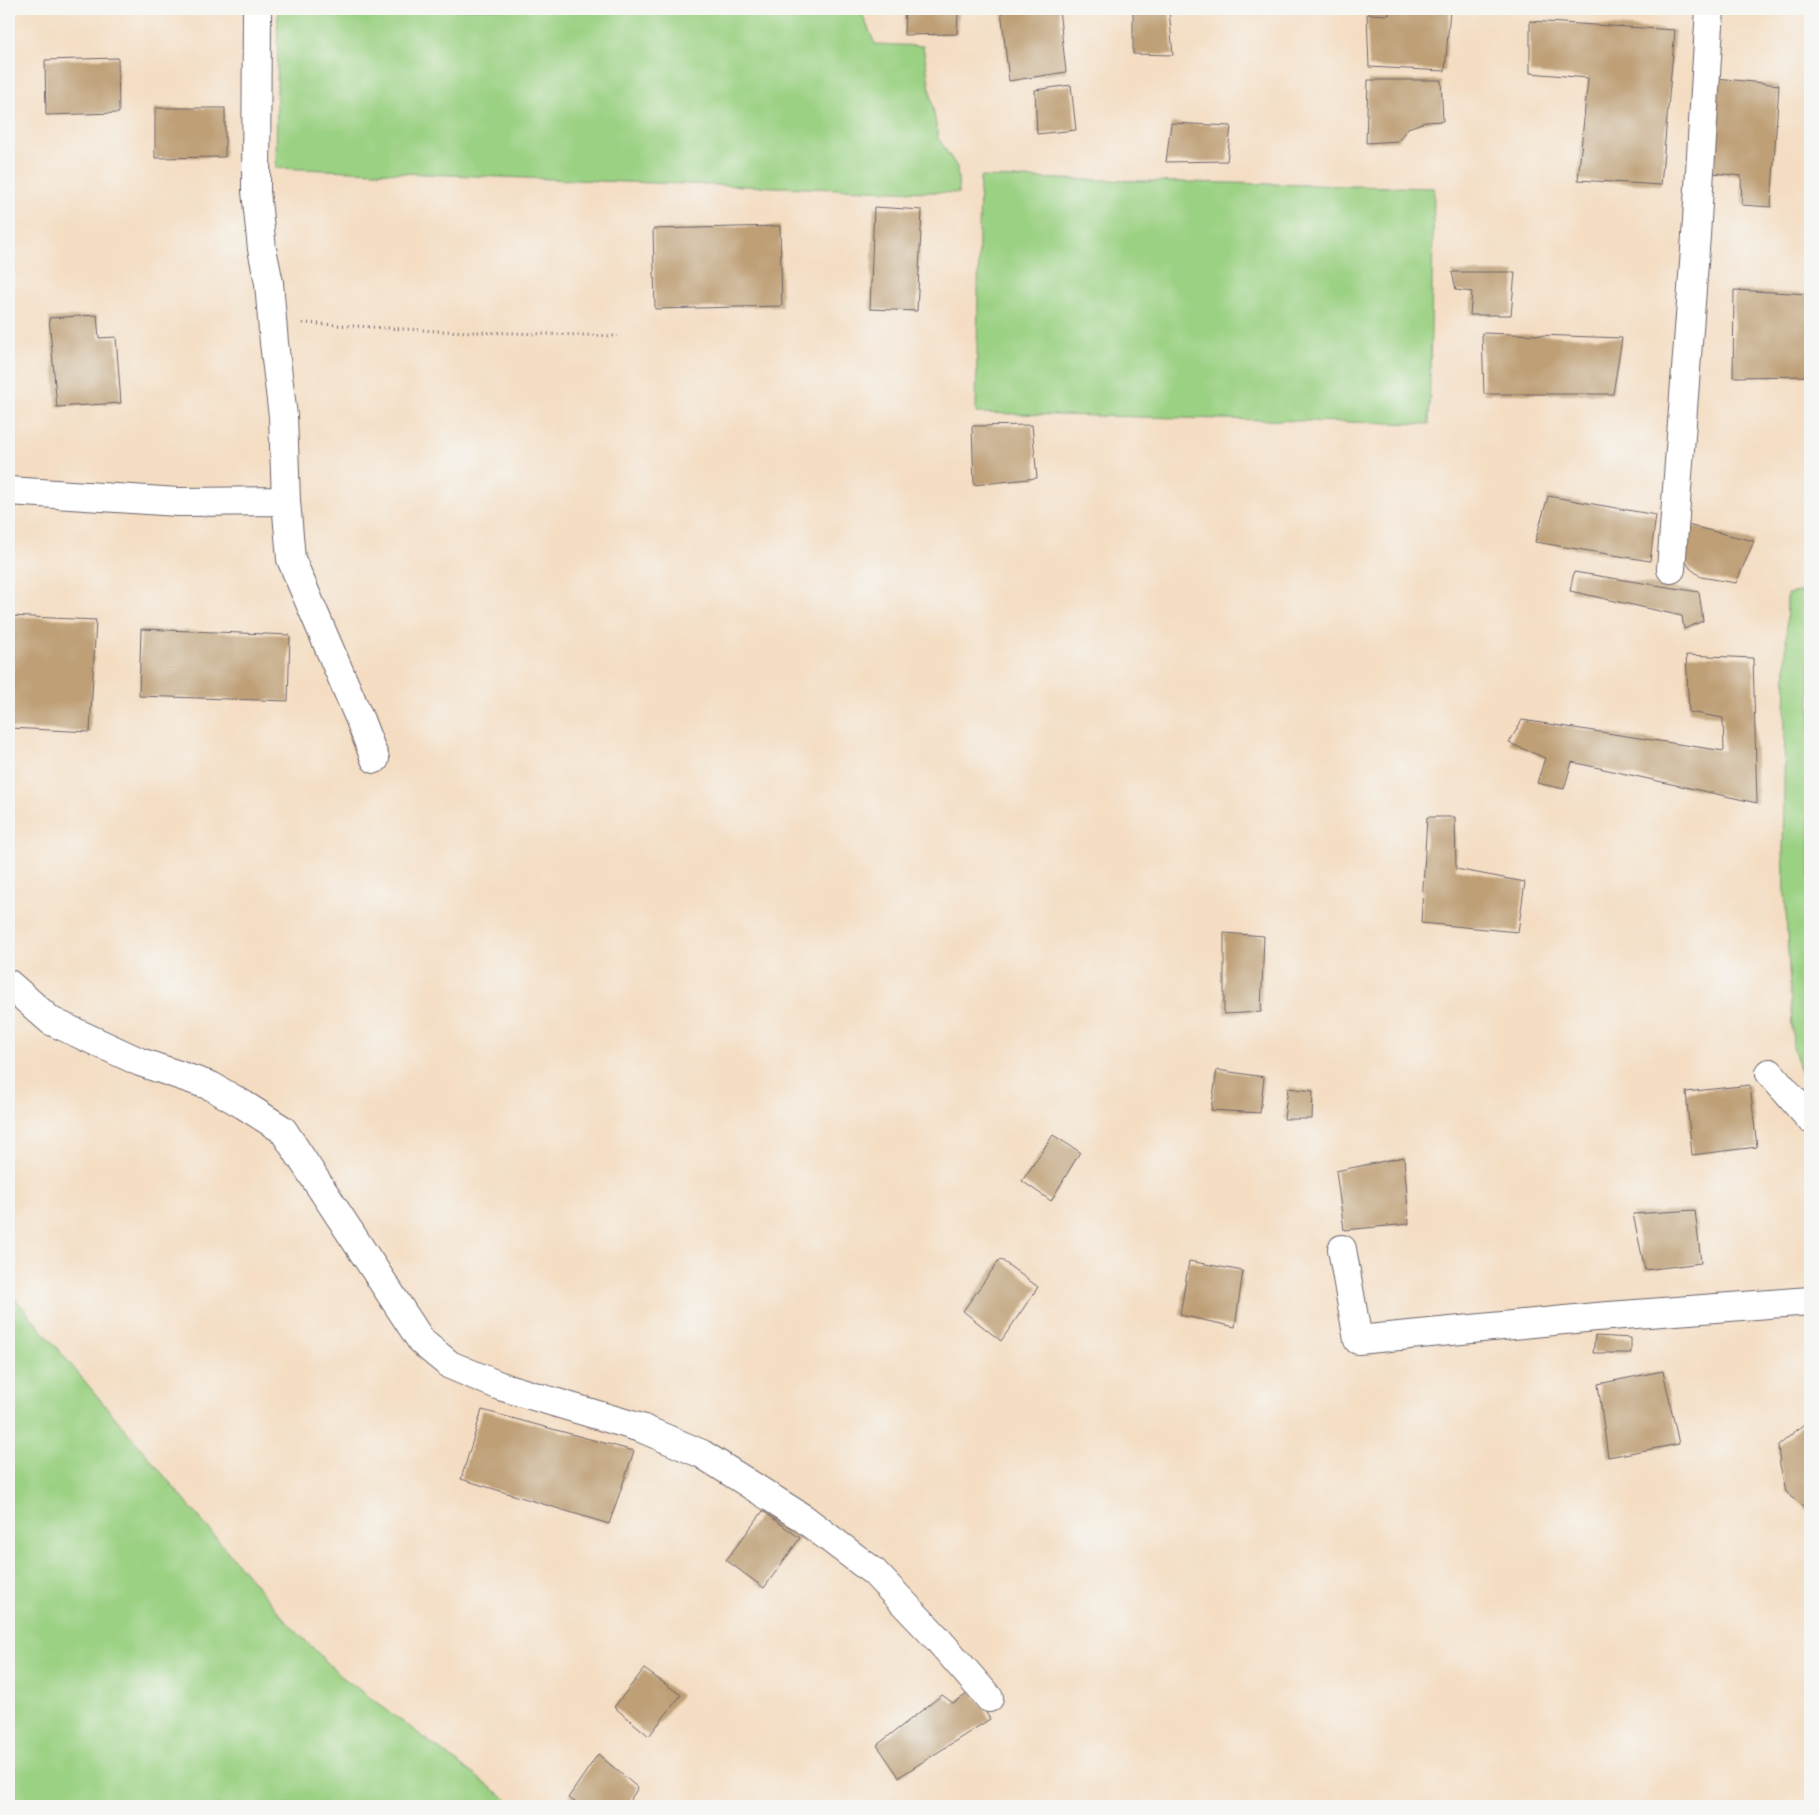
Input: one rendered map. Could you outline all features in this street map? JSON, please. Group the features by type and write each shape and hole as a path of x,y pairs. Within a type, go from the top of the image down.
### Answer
{"street":[{"path":"257,9 256,191 262,249 269,282 283,416 286,500 291,558 375,758"},
{"path":"1671,569 1696,236 1710,9"},
{"path":"9,491 178,502 286,500"},
{"path":"9,984 51,1021 140,1062 211,1086 283,1130 422,1342 450,1365 500,1386 641,1428 702,1454 804,1518 874,1572 934,1635 989,1698"},
{"path":"1770,1073 1810,1119"},
{"path":"1342,1249 1358,1340 1596,1317 1810,1301"}],"path":[{"path":"272,317 297,323 438,331 618,336"}],"green space":[{"path":"278,9 860,9 875,44 923,46 938,138 957,167 959,193 276,168"},
{"path":"980,177 1434,188 1429,424 976,413"},
{"path":"1810,590 1810,1085 1801,1072 1793,1047 1783,853 1787,594"},
{"path":"9,1291 286,1621 341,1676 516,1806 9,1806"}],"building":[{"path":"905,9 935,9 935,13 958,11 957,34 904,35"},
{"path":"1001,9 1059,9 1066,72 1009,81"},
{"path":"1133,9 1169,9 1173,55 1133,54"},
{"path":"1390,9 1450,9 1445,71 1369,67 1367,14 1389,15"},
{"path":"1530,21 1675,30 1661,185 1578,180 1588,78 1530,73"},
{"path":"118,58 119,113 46,115 45,60"},
{"path":"1717,78 1779,85 1771,207 1742,205 1741,176 1713,173"},
{"path":"1368,80 1441,80 1443,121 1425,122 1408,128 1398,141 1366,143"},
{"path":"1071,85 1076,130 1037,134 1035,90"},
{"path":"155,108 225,108 225,157 155,158"},
{"path":"1171,123 1231,126 1227,161 1166,162"},
{"path":"874,207 922,210 917,311 870,309"},
{"path":"780,226 782,306 655,309 653,229"},
{"path":"1452,272 1515,272 1511,315 1470,315 1472,292 1456,290"},
{"path":"1734,290 1810,294 1810,376 1733,377"},
{"path":"97,315 99,338 116,337 121,403 57,407 49,318"},
{"path":"1482,333 1622,338 1613,394 1484,394"},
{"path":"1032,425 1037,478 974,485 972,426"},
{"path":"1548,496 1656,515 1650,561 1535,542"},
{"path":"1687,525 1754,541 1736,583 1701,577 1690,568 1681,555"},
{"path":"1574,572 1699,592 1703,621 1684,629 1682,616 1570,591"},
{"path":"9,616 96,620 90,732 9,728"},
{"path":"141,629 290,635 288,701 139,696"},
{"path":"1686,655 1753,658 1757,803 1572,762 1564,789 1537,783 1545,758 1509,743 1522,720 1724,751 1723,718 1689,712"},
{"path":"1427,817 1455,817 1456,869 1525,882 1518,932 1421,923"},
{"path":"1224,933 1264,936 1261,1012 1224,1014"},
{"path":"1217,1070 1264,1077 1260,1113 1211,1110"},
{"path":"1750,1085 1757,1147 1692,1155 1686,1092"},
{"path":"1288,1088 1313,1091 1312,1119 1284,1119"},
{"path":"1053,1135 1080,1152 1051,1201 1022,1181"},
{"path":"1404,1157 1409,1224 1344,1230 1336,1171"},
{"path":"1695,1210 1701,1263 1645,1270 1633,1214"},
{"path":"1000,1259 1038,1287 1001,1341 963,1311"},
{"path":"1189,1261 1243,1271 1235,1327 1180,1315"},
{"path":"1595,1336 1631,1338 1631,1353 1593,1353"},
{"path":"1663,1371 1679,1444 1608,1457 1598,1384"},
{"path":"482,1410 634,1451 609,1524 461,1479"},
{"path":"1810,1419 1810,1512 1786,1492 1778,1446"},
{"path":"763,1511 800,1538 764,1588 726,1560"},
{"path":"644,1669 681,1695 649,1736 614,1707"},
{"path":"972,1691 990,1719 899,1777 877,1745 942,1695 953,1703"},
{"path":"598,1754 638,1788 626,1806 582,1806 568,1798"}]}
